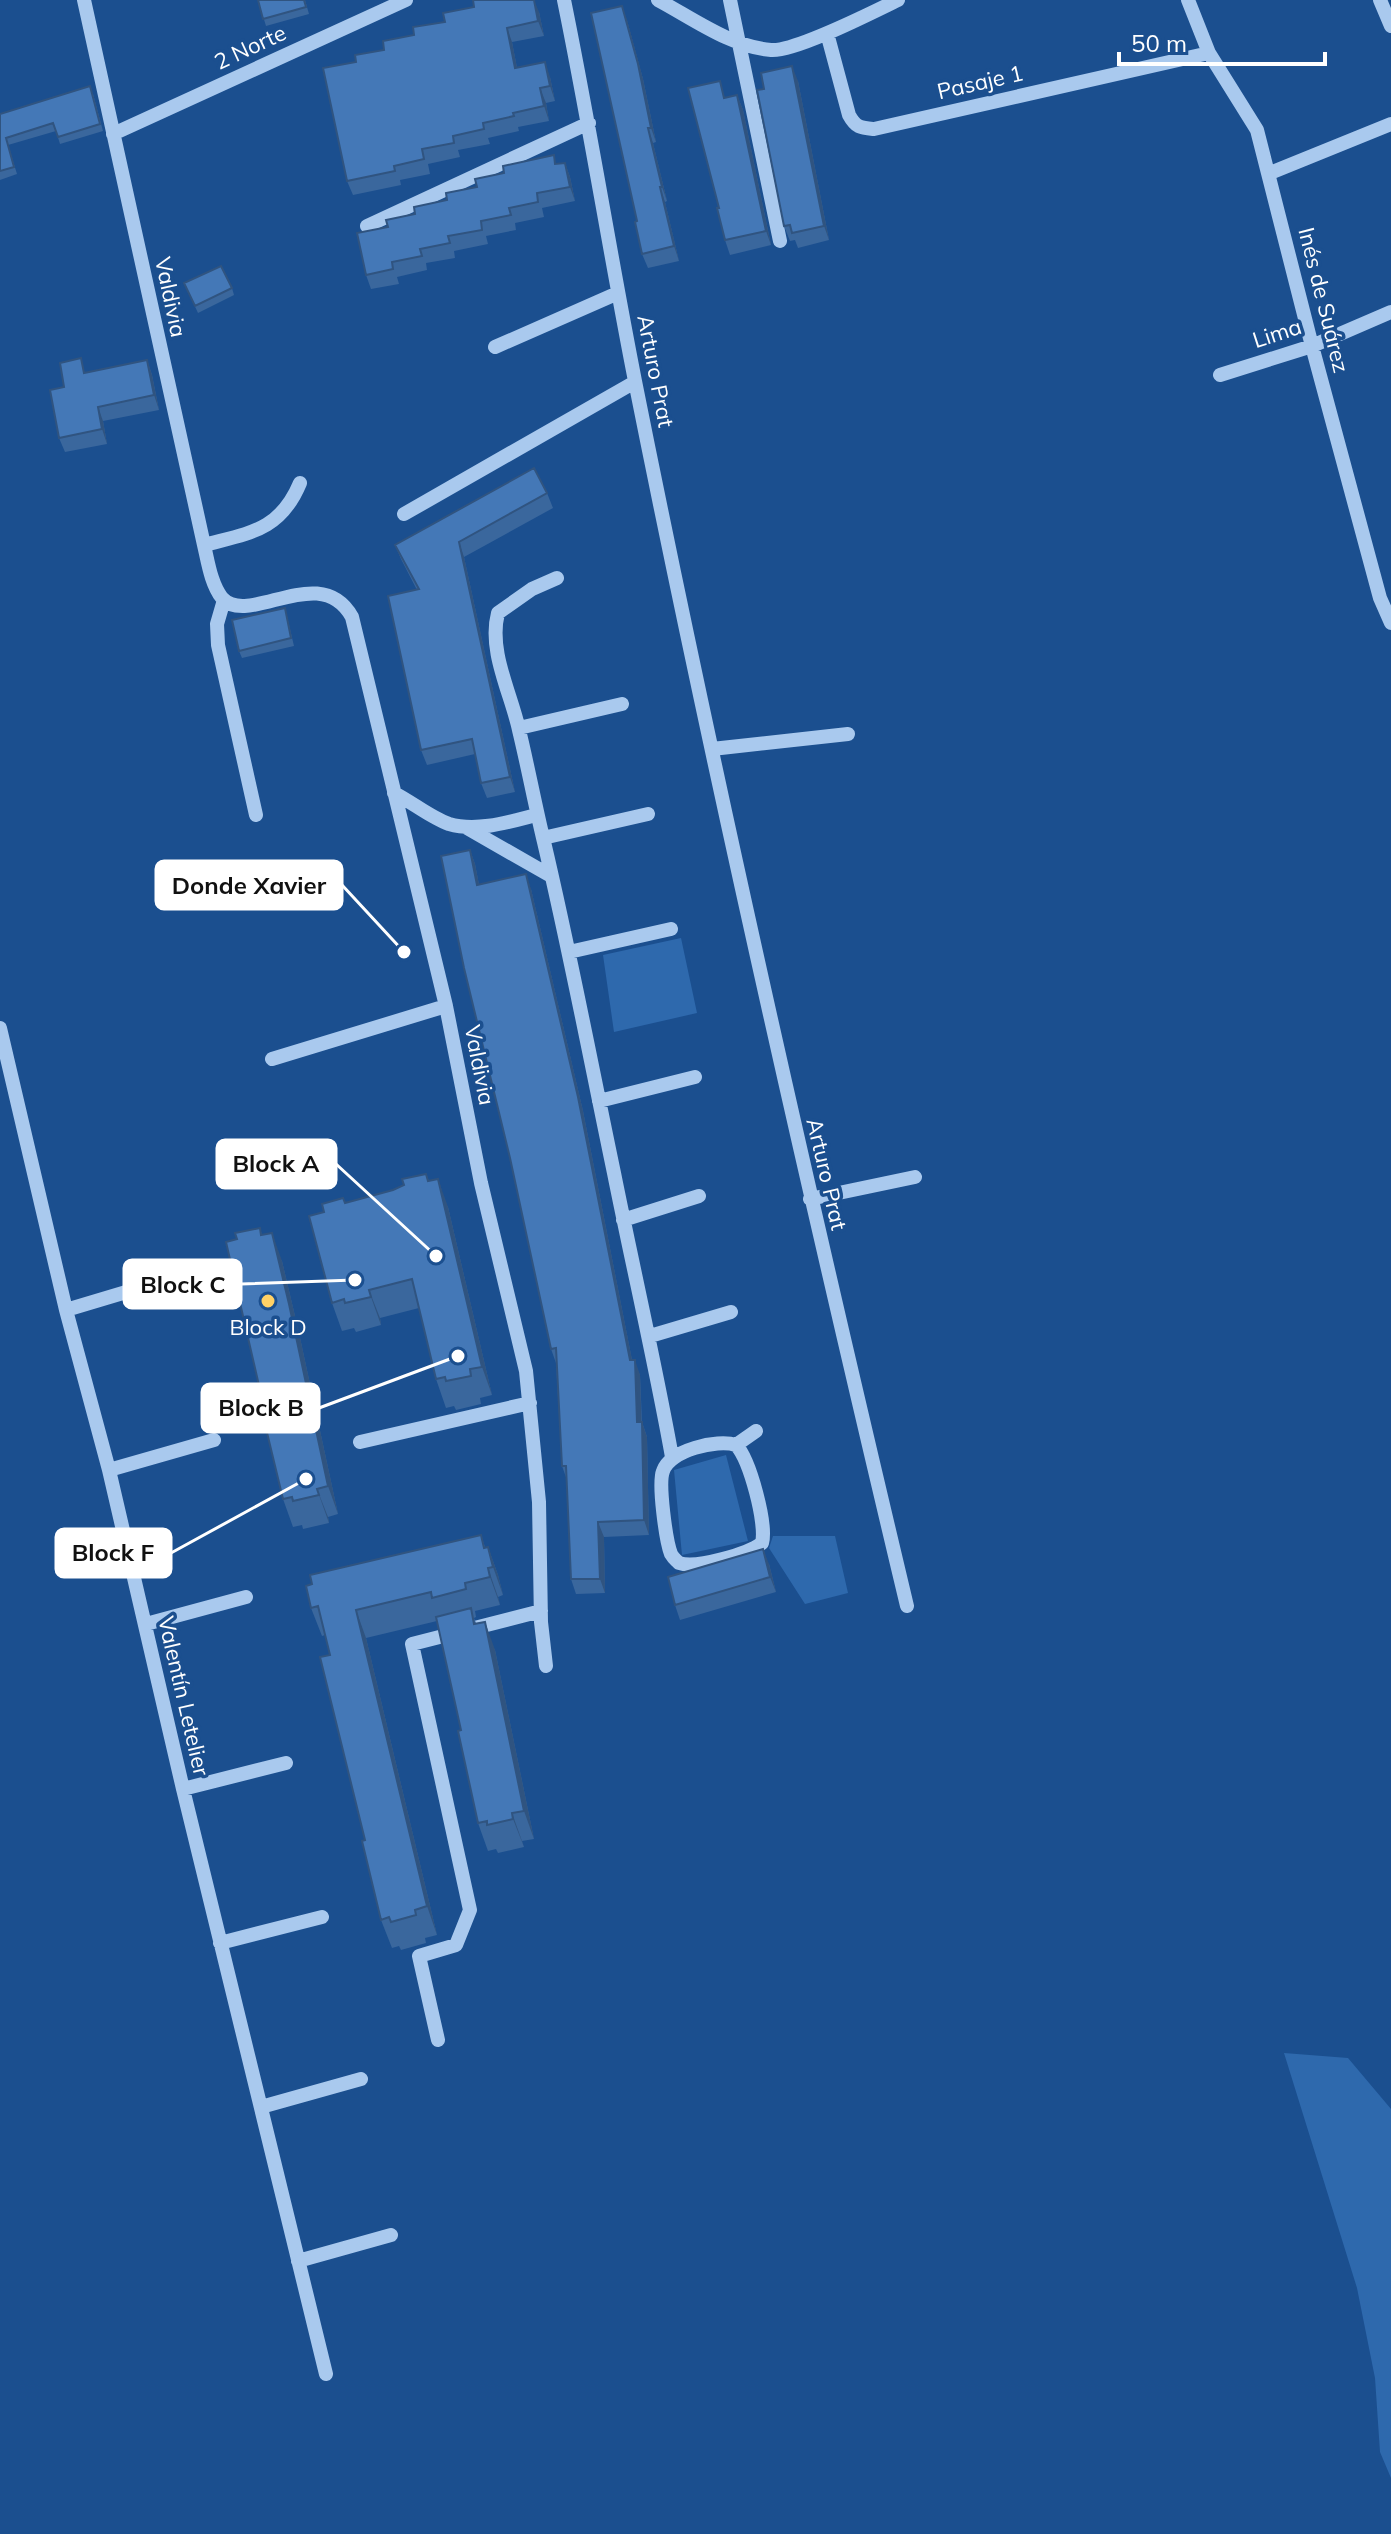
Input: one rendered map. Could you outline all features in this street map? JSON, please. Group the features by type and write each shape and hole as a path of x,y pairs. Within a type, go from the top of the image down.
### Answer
{"street":[{"name":"Valdivia","path":"84,0 210,570 224,600 233,605 252,605 318,593 339,600 352,617 446,1006 481,1183 526,1371 539,1502 541,1611 546,1666"},
{"name":"2 Norte","path":"113,134 406,0"},
{"name":"Arturo Prat","path":"564,0 635,382 712,749 810,1199 907,1606"},
{"path":"658,0 739,43 774,51 827,33 898,0"},
{"path":"730,0 780,241"},
{"name":"Inés de Suárez","path":"1188,0 1209,53 1257,130 1380,598 1391,623"},
{"path":"1380,0 1391,26"},
{"name":"Pasaje 1","path":"827,33 849,115 854,125 874,129 1209,53"},
{"path":"367,226 589,123"},
{"path":"1270,173 1391,124"},
{"path":"495,347 618,293"},
{"name":"Lima","path":"1220,375 1312,346 1391,312"},
{"path":"404,514 635,382"},
{"path":"204,545 270,524 288,506 300,483"},
{"path":"557,578 532,589 498,613 495,624 504,680 519,728 569,952 623,1220 650,1336 672,1457"},
{"path":"224,600 217,624 218,645 256,815"},
{"path":"519,728 622,704"},
{"path":"712,749 848,734"},
{"path":"394,793 446,823 467,828 551,876"},
{"path":"543,838 648,814"},
{"path":"467,828 536,815"},
{"path":"569,952 671,929"},
{"path":"272,1059 446,1006"},
{"name":"Valentín Letelier","path":"0,1028 326,2374"},
{"path":"599,1101 695,1077"},
{"path":"810,1199 915,1177"},
{"path":"623,1220 699,1196"},
{"path":"66,1310 173,1278"},
{"path":"650,1336 731,1312"},
{"path":"360,1442 530,1403"},
{"path":"736,1445 756,1431"},
{"path":"109,1470 214,1440"},
{"path":"723,1442 736,1445 747,1461 764,1530 762,1543 752,1549 694,1566 685,1565 675,1560 669,1547 663,1471 672,1457 723,1442"},
{"path":"146,1624 246,1597"},
{"path":"438,2040 419,1956 456,1945 470,1910 412,1644 541,1611"},
{"path":"183,1789 286,1763"},
{"path":"220,1943 322,1917"},
{"path":"261,2107 361,2079"},
{"path":"298,2261 391,2235"}],"shaded area":[{"path":"681,938 697,1013 614,1032 603,955"},
{"path":"726,1455 748,1541 682,1555 674,1470"},
{"path":"773,1536 835,1536 848,1593 805,1604 769,1548"},
{"path":"1284,2053 1348,2058 1391,2109 1391,2478 1380,2452 1375,2378 1357,2288"}],"building":[{"path":"258,0 304,0 306,7 263,19"},
{"path":"473,0 534,0 538,21 507,28 515,68 545,62 550,86 540,88 544,106 483,123 484,129 453,136 454,143 422,149 424,159 394,166 395,171 347,181 323,68 356,62 355,55 384,50 383,41 414,35 413,27 445,22 443,13 474,7"},
{"path":"622,6 638,64 651,128 648,128 674,246 642,254 591,13"},
{"path":"792,66 824,226 792,233 790,225 784,226 757,90 764,89 761,73"},
{"path":"720,81 724,98 737,95 766,231 725,240 688,88"},
{"path":"90,86 100,124 58,137 53,123 6,138 14,167 0,171 0,114"},
{"path":"554,155 555,164 565,163 570,187 537,193 538,202 509,208 511,215 481,221 482,230 448,236 450,243 420,249 422,256 392,262 393,269 366,275 357,233 388,227 386,220 415,214 414,207 447,200 446,193 477,187 475,179 504,173 503,166"},
{"path":"221,266 232,288 195,306 184,283"},
{"path":"81,358 84,373 147,360 154,395 98,407 102,429 59,438 50,390 64,387 60,363"},
{"path":"534,468 547,493 459,542 510,777 481,783 472,739 421,750 388,596 419,589 395,545"},
{"path":"285,608 291,638 239,651 232,620"},
{"path":"470,850 477,885 526,874 578,1097 630,1360 635,1360 637,1422 642,1422 644,1520 598,1522 600,1579 571,1579 556,1348 551,1349 441,856"},
{"path":"426,1174 428,1181 438,1179 482,1367 470,1369 471,1376 446,1381 445,1377 436,1379 412,1279 369,1290 371,1297 332,1303 309,1216 324,1212 322,1204 343,1198 345,1203 393,1190 404,1185 402,1179"},
{"path":"260,1228 261,1235 272,1233 328,1486 317,1489 319,1495 293,1501 292,1497 283,1499 226,1242 237,1239 235,1233"},
{"path":"481,1535 493,1567 488,1568 490,1577 465,1583 466,1589 432,1598 431,1592 356,1610 427,1906 415,1910 416,1915 391,1922 389,1917 381,1920 362,1841 365,1840 320,1657 330,1655 318,1606 311,1608 306,1586 312,1584 310,1575"},
{"path":"763,1549 770,1577 675,1605 668,1577"},
{"path":"471,1608 474,1624 485,1622 524,1811 512,1813 513,1819 487,1825 487,1821 478,1823 436,1617"}],"place":[{"name":"Donde Xavier","path":"404,952"},
{"name":"Block A","path":"436,1256"},
{"name":"Block C","path":"355,1280"},
{"name":"Block D","path":"268,1301"},
{"name":"Block B","path":"458,1356"},
{"name":"Block F","path":"306,1479"}]}
